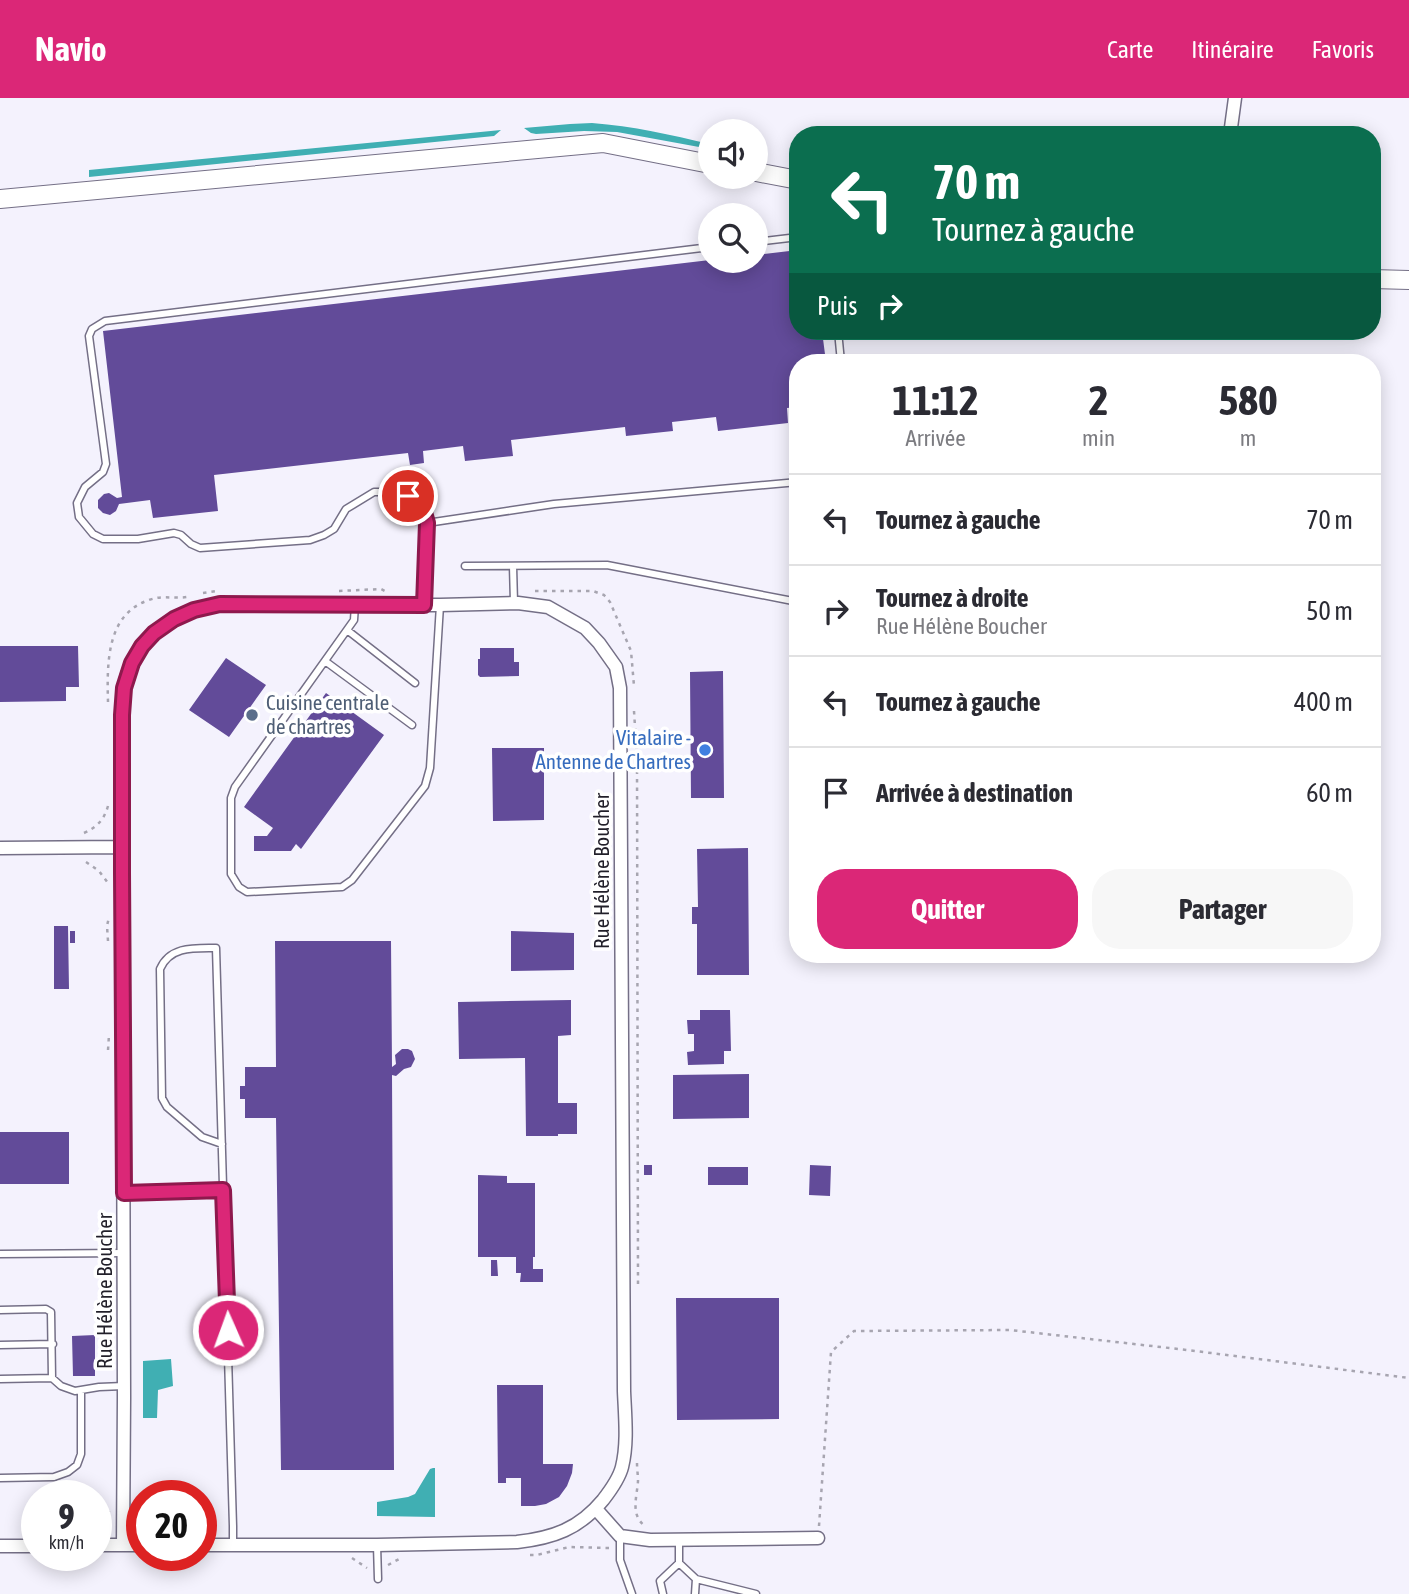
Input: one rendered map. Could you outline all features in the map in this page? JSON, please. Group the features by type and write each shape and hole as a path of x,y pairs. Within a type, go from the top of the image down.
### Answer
{"main road":[{"path":"0,199 603,143 698,162"},
{"path":"768,174 789,178"},
{"path":"1381,279 1409,280"}],"street":[{"path":"1231,126 1235,98"},
{"name":"Rue Hélène Boucher","path":"123,1545 122,715 124,688 132,663 154,633 174,619 194,610 220,604 440,605 514,597 548,607 585,628 599,643 616,667 620,688 626,1430 622,1469 611,1490 596,1509 578,1524 539,1540 377,1545 217,1545"},
{"path":"0,848 122,847"},
{"path":"596,1509 620,1536 650,1540 818,1538"},
{"path":"112,1547 123,1545"},
{"path":"0,1546 21,1549"}],"lane":[{"path":"768,241 789,238"},
{"path":"424,605 427,523 423,509 408,496 393,492 374,492 346,509 334,529 310,540 200,548 174,533 138,539 103,539 93,534 79,517 77,503 85,487 103,472 106,464 89,336 92,330 105,321 698,248"},
{"path":"427,523 554,504 789,483"},
{"path":"465,566 607,565 789,601"},
{"path":"513,566 514,597"},
{"path":"355,605 354,620 235,787 231,798 232,874 239,887 247,892 342,887 352,880 425,786 430,768 440,605"},
{"path":"347,629 415,682"},
{"path":"325,660 412,725"},
{"path":"222,1144 202,1137 167,1107 162,1098 160,969 171,954 186,948 216,948 222,1144 233,1545"},
{"path":"124,1193 223,1190"},
{"path":"0,1254 124,1253"},
{"path":"0,1310 46,1309 51,1312 52,1378"},
{"path":"0,1345 53,1345"},
{"path":"0,1379 52,1378 61,1386 75,1391 124,1385"},
{"path":"0,1478 54,1478 77,1465 81,1454 81,1390"},
{"path":"620,1536 620,1560 632,1594"},
{"path":"663,1594 660,1581 679,1563 680,1540"},
{"path":"377,1545 378,1579"},
{"path":"679,1563 696,1579 756,1594"},
{"path":"695,1594 696,1579"}],"path":[{"path":"329,592 381,589 391,592"},
{"path":"514,597 593,590 604,595 610,602 631,651 634,692"},
{"path":"199,594 223,591"},
{"path":"108,708 108,658 121,620 132,607 149,600 159,597 192,597"},
{"path":"634,704 637,757 638,1291"},
{"path":"79,835 99,824 110,802"},
{"path":"818,1538 831,1352 854,1331 1010,1330 1409,1378"},
{"path":"638,1453 635,1499 637,1515 641,1524 650,1528"}],"water":[{"path":"592,123 637,129 698,141 698,147 617,132 536,134 524,128"},
{"path":"501,130 494,136 89,177 89,170"},
{"path":"171,1359 173,1386 158,1390 157,1418 143,1418 143,1361"},
{"path":"435,1468 435,1517 377,1516 377,1502 415,1494 430,1469"}],"building":[{"path":"789,251 789,340 823,340 825,354 789,354 788,423 718,431 716,417 672,422 673,431 626,436 625,427 511,440 513,456 465,461 463,446 423,451 424,463 410,465 408,453 214,475 218,511 153,518 150,500 119,504 116,511 110,515 98,508 98,500 104,494 122,497 103,331 698,261 698,273 768,273 768,254"},
{"path":"0,646 78,646 79,687 66,687 66,701 0,702"},
{"path":"480,648 514,648 514,662 519,662 519,676 480,677"},
{"path":"226,658 266,685 229,737 189,710"},
{"path":"723,671 724,798 691,798 690,672"},
{"path":"326,693 384,735 301,849 296,844 291,851 254,851 254,836 267,836 273,828 244,807"},
{"path":"492,748 544,748 544,820 493,821"},
{"path":"748,848 749,975 697,975 697,924 692,924 692,907 698,907 697,849"},
{"path":"54,926 68,926 69,989 54,989"},
{"path":"70,931 75,931 75,943 70,943"},
{"path":"511,931 574,933 574,970 511,971"},
{"path":"275,941 391,941 392,1067 396,1064 395,1055 402,1049 412,1051 415,1059 411,1067 396,1076 392,1075 394,1470 281,1470 276,1118 245,1118 245,1099 240,1099 240,1086 245,1086 245,1067 276,1067"},
{"path":"571,1000 571,1035 558,1036 558,1103 577,1103 577,1134 526,1136 525,1058 459,1059 458,1002"},
{"path":"700,1010 730,1010 731,1051 724,1051 724,1064 688,1065 687,1052 694,1051 694,1034 688,1034 687,1020 700,1020"},
{"path":"749,1074 749,1118 673,1119 673,1075"},
{"path":"0,1132 69,1132 69,1184 0,1184"},
{"path":"644,1165 652,1165 652,1175 644,1175"},
{"path":"810,1165 831,1166 830,1196 809,1195"},
{"path":"708,1167 748,1167 748,1185 708,1185"},
{"path":"478,1175 507,1176 507,1183 535,1183 533,1269 543,1269 543,1282 520,1282 521,1273 516,1273 516,1257 478,1257"},
{"path":"491,1260 497,1260 498,1276 491,1276"},
{"path":"676,1298 779,1298 779,1419 677,1420"},
{"path":"95,1335 95,1376 73,1376 72,1336"},
{"path":"497,1385 543,1385 543,1464 573,1464 567,1486 559,1497 546,1504 521,1506 521,1478 506,1478 506,1483 498,1483"}],"place":[{"name":"Cuisine centrale de chartres","path":"252,715"},
{"name":"Vitalaire - Antenne de Chartres","path":"705,750"}],"route":[{"path":"228,1330 223,1190 124,1193 124,688 132,663 142,646 154,633 174,619 194,610 220,604 424,605 427,523 423,509 408,496"}]}
